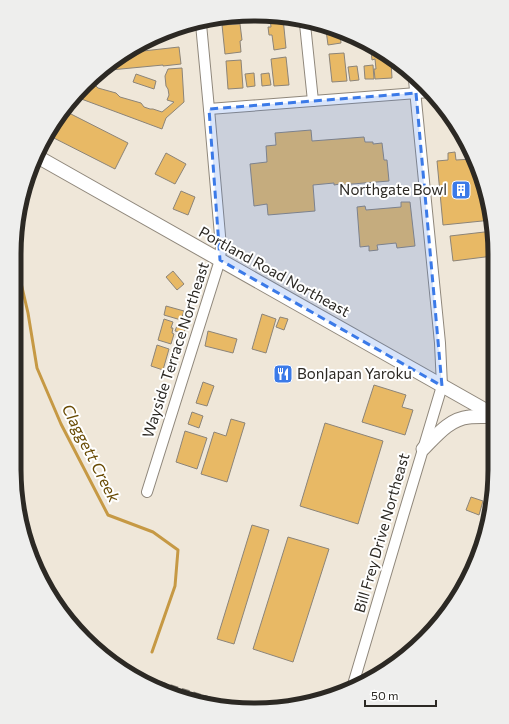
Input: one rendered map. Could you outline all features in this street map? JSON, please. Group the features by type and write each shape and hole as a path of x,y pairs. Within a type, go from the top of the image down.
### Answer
{"main road":[{"name":"Portland Road Northeast","path":"42,159 488,413"},
{"path":"423,449 441,430 450,423 468,417 488,416"}],"street":[{"path":"305,26 312,101"},
{"name":"Wayside Terrace Northeast","path":"147,492 220,260 221,247 210,109 201,27"},
{"name":"Bill Frey Drive Northeast","path":"354,681 442,386 440,343 415,85"},
{"path":"210,109 423,93"}],"highlighted area":[{"path":"416,93 442,386 220,260 209,109"}],"building":[{"path":"270,21 283,23 286,48 274,50 272,35 269,35 268,27 271,27"},
{"path":"240,24 242,40 240,41 241,52 225,54 222,25"},
{"path":"326,32 340,37 341,43 328,45"},
{"path":"179,47 181,64 111,70 139,51"},
{"path":"371,52 391,65 392,78 375,79 375,59 372,60"},
{"path":"344,53 347,81 332,82 329,54"},
{"path":"286,57 289,85 274,86 271,59"},
{"path":"241,60 243,88 228,89 226,61"},
{"path":"373,65 374,79 365,79 364,66"},
{"path":"357,66 359,80 350,81 348,67"},
{"path":"182,68 184,102 166,118 162,129 81,99 94,85 98,88 116,93 120,97 141,103 144,107 162,112 174,102 167,100 169,95 165,76 168,69"},
{"path":"254,73 255,86 247,87 245,74"},
{"path":"269,73 271,85 262,86 261,74"},
{"path":"136,74 156,81 154,89 133,82"},
{"path":"68,113 128,143 115,169 52,137"},
{"path":"311,130 312,141 364,137 365,142 373,142 373,144 382,143 384,160 387,160 389,181 340,185 334,185 334,183 313,185 315,211 268,215 267,204 254,206 250,164 267,162 266,146 276,145 275,133"},
{"name":"Northgate Bowl","path":"455,152 456,160 468,159 476,179 486,221 443,225 437,161 448,160 448,153"},
{"path":"166,153 186,164 175,184 155,174"},
{"path":"181,191 195,197 188,215 173,209"},
{"path":"401,202 410,202 415,246 397,248 396,243 377,245 378,250 369,251 369,246 360,247 357,207 365,206 366,210 401,207"},
{"path":"487,232 488,257 453,261 450,236"},
{"path":"173,271 184,284 177,290 166,277"},
{"path":"166,306 184,311 181,320 164,315"},
{"path":"262,314 276,319 266,353 252,349"},
{"path":"280,317 288,319 284,330 276,327"},
{"path":"164,319 173,322 171,328 173,328 172,333 174,334 171,344 158,340"},
{"path":"178,323 186,326 184,333 175,331"},
{"path":"208,331 237,339 233,353 205,346"},
{"path":"157,345 169,349 163,370 151,366"},
{"path":"203,382 214,386 207,406 196,403"},
{"path":"374,385 406,395 402,407 413,410 405,435 362,422"},
{"path":"192,412 203,416 199,428 188,424"},
{"path":"231,419 245,423 227,482 201,474 214,432 226,436"},
{"path":"325,423 383,441 358,524 300,506"},
{"path":"185,431 207,438 197,469 176,462"},
{"path":"471,497 483,501 479,515 466,510"},
{"path":"252,525 269,530 234,644 217,639"},
{"path":"288,537 329,549 293,662 253,649"}],"waterway":[{"name":"Claggett Creek","path":"21,283 28,313 37,368 61,424 108,515 153,532 178,550 175,586 152,652"}],"railway":[{"path":"157,682 215,700"}],"place":[{"name":"Northgate Bowl","path":"461,190"},
{"name":"BonJapan Yaroku","path":"283,374"}]}
